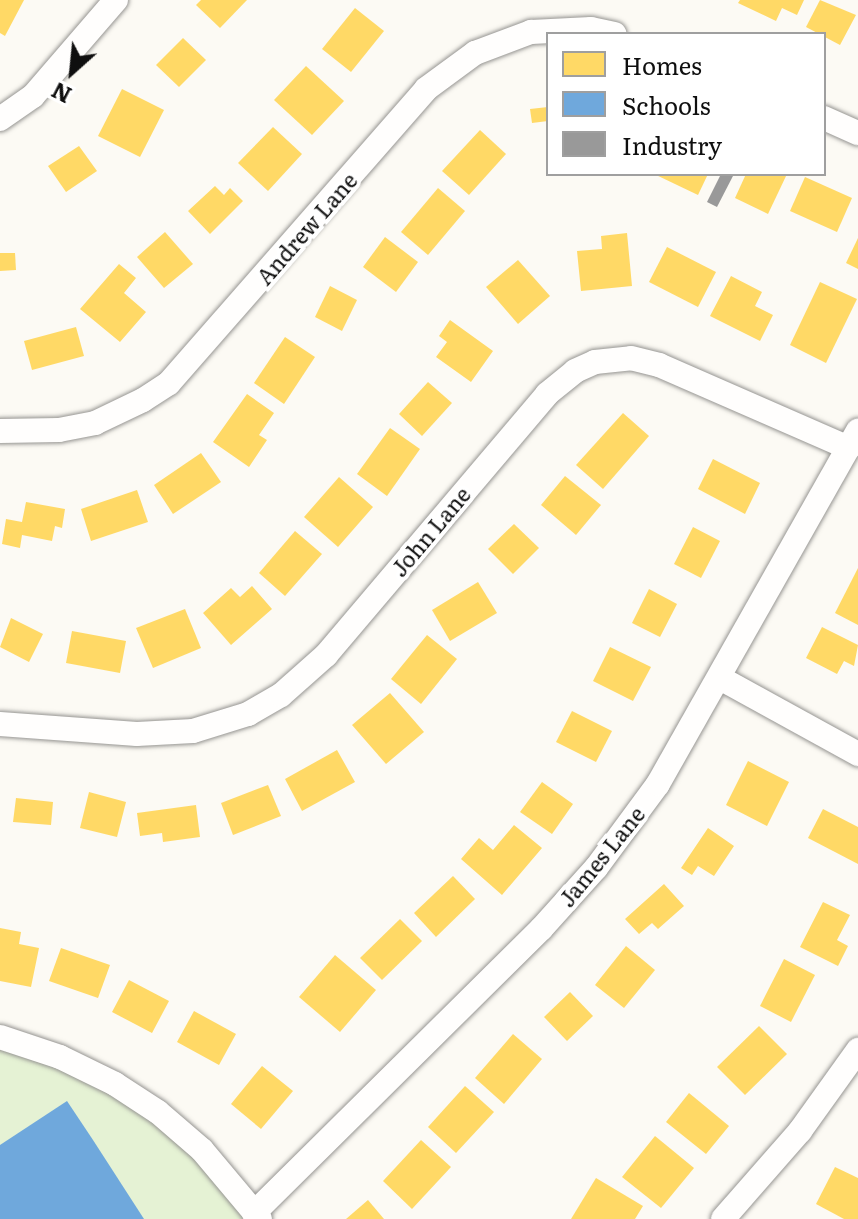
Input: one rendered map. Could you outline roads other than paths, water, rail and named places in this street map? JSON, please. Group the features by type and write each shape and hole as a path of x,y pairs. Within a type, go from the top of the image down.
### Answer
{"street":[{"path":"0,119 33,96 116,0"},
{"name":"Andrew Lane","path":"0,431 59,430 95,423 143,400 169,383 426,89 475,53 531,32 591,29 605,32"},
{"path":"826,119 858,133"},
{"name":"John Lane","path":"0,724 137,734 193,731 248,714 281,695 326,655 547,394 575,371 595,362 631,358 659,365 853,440"},
{"name":"James Lane","path":"257,1216 541,929 596,868 658,784 853,440"},
{"path":"720,678 858,754"},
{"path":"0,1037 60,1057 115,1084 158,1112 202,1150 257,1216"},
{"path":"723,1219 800,1131 858,1050"}]}
